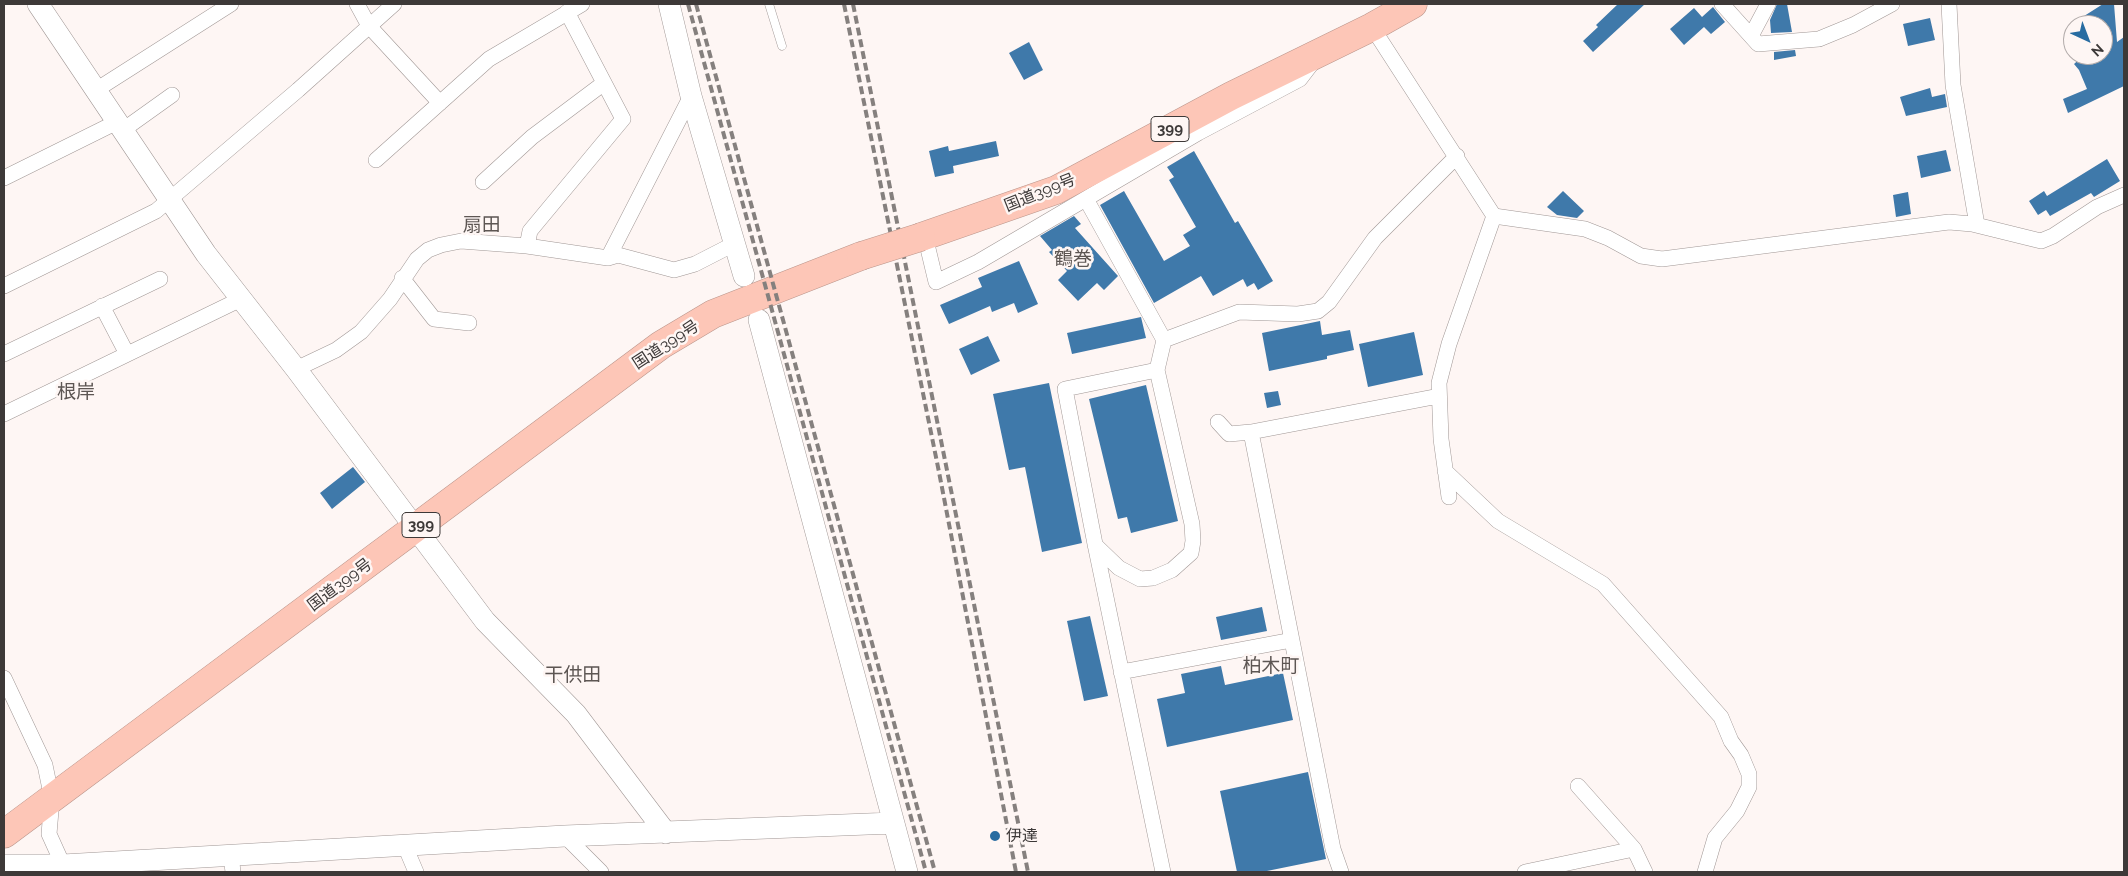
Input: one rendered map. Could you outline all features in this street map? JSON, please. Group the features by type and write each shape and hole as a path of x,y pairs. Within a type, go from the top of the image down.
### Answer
{"highway":[{"name":"国道399号","path":"4,834 661,345 714,314 861,256 923,237 1056,190 1231,96 1372,27 1413,4"}],"street":[{"path":"38,4 206,254 417,528 485,621 576,714 666,834"},
{"path":"96,90 231,4"},
{"path":"357,4 369,26 440,103"},
{"path":"4,286 156,211 298,90 394,4"},
{"path":"376,160 489,58 582,4"},
{"path":"669,4 691,96 744,276"},
{"path":"1722,4 1758,44 1819,39 1853,25 1892,4"},
{"path":"1751,36 1768,4"},
{"path":"1949,4 1953,85 1976,225"},
{"path":"527,246 530,231 623,119 567,12"},
{"path":"1372,27 1494,216"},
{"path":"923,237 936,282 978,262 1198,133 1300,79 1322,51"},
{"path":"483,182 532,137 604,83"},
{"path":"4,178 120,126 172,95"},
{"path":"608,258 691,96"},
{"path":"1164,340 1239,312 1298,314 1318,311 1329,302 1375,238 1457,156"},
{"path":"1494,216 1585,229 1608,238 1641,256 1662,259 1949,222 1976,225 2041,241 2053,236 2097,207 2124,195"},
{"path":"1086,199 1164,340 1157,370 1192,524 1190,553 1172,570 1152,578 1140,579 1118,568 1095,544"},
{"path":"1449,497 1441,439 1439,383 1449,344 1494,216"},
{"path":"296,370 336,350 361,332 385,305 416,259 428,250 441,245 461,241 527,246 608,258 618,255 674,270 695,264 734,244"},
{"path":"4,354 160,278"},
{"path":"402,278 434,320 469,323"},
{"path":"4,414 241,299"},
{"path":"102,306 127,354"},
{"path":"759,320 907,872"},
{"path":"1157,370 1065,389 1163,872"},
{"path":"1218,422 1229,434 1251,432 1439,396"},
{"path":"1251,432 1333,849 1341,872"},
{"path":"1445,471 1498,521 1603,584 1721,717 1731,741 1741,755 1749,774 1749,787 1736,811 1716,838 1705,872"},
{"path":"1121,672 1292,640"},
{"path":"4,678 45,765 52,799 49,834 63,865"},
{"path":"1578,786 1634,849 1645,872"},
{"path":"4,865 232,864 405,846 565,836 666,834 893,823"},
{"path":"565,836 602,872"},
{"path":"405,846 416,872"},
{"path":"1525,872 1634,849"}],"lane":[{"path":"769,4 782,46"}],"building":[{"path":"1618,4 1645,4 1593,52 1583,41 1598,27 1596,25"},
{"path":"1777,4 1787,4 1792,32 1771,33 1770,20"},
{"path":"2103,4 2114,4 2117,42 2124,37 2124,86 2068,113 2063,99 2087,89 2075,65 2113,65 2113,15 2086,15"},
{"path":"1713,7 1725,22 1711,34 1704,27 1684,45 1670,29 1694,8 1702,17"},
{"path":"1930,18 1935,40 1908,46 1903,24"},
{"path":"1029,42 1043,70 1024,80 1009,53"},
{"path":"1795,50 1796,56 1774,60 1774,52"},
{"path":"1930,88 1932,97 1945,94 1947,107 1906,116 1900,97"},
{"path":"996,141 999,156 953,166 954,173 935,177 929,151 948,146 949,151"},
{"path":"1946,150 1951,171 1921,178 1917,156"},
{"path":"1194,151 1235,223 1238,221 1273,281 1258,290 1254,283 1247,287 1243,279 1213,296 1201,276 1154,303 1100,205 1124,191 1164,261 1190,246 1183,235 1196,227 1169,180 1174,177 1167,167"},
{"path":"2107,159 2120,181 2094,197 2091,193 2050,216 2046,210 2038,215 2029,201 2044,191 2047,196"},
{"path":"1563,191 1584,211 1577,218 1557,215 1547,207"},
{"path":"1908,192 1911,214 1896,217 1893,195"},
{"path":"1074,216 1081,224 1075,228 1118,276 1104,290 1097,283 1078,301 1058,280 1067,271 1049,252 1052,250 1040,236"},
{"path":"1019,261 1038,304 1018,313 1014,303 992,312 990,306 949,324 940,305 982,287 978,278"},
{"path":"1141,317 1146,338 1072,354 1067,333"},
{"path":"1320,321 1322,335 1350,330 1354,350 1327,356 1327,359 1269,371 1262,333"},
{"path":"1414,332 1423,375 1368,387 1359,344"},
{"path":"988,336 1000,361 971,375 959,349"},
{"path":"1049,383 1082,543 1042,552 1025,467 1009,470 993,394"},
{"path":"1146,385 1178,521 1131,533 1127,517 1118,519 1089,399"},
{"path":"1278,391 1281,405 1267,408 1264,393"},
{"path":"353,467 365,482 332,509 320,493"},
{"path":"1262,607 1267,631 1221,640 1216,617"},
{"path":"1090,616 1108,696 1084,701 1067,621"},
{"path":"1221,666 1225,685 1283,673 1293,720 1167,747 1157,699 1185,693 1181,674"},
{"path":"1308,772 1326,859 1262,872 1237,872 1220,791"}],"railway":[{"path":"688,4 926,872"},
{"path":"696,4 935,872"},
{"path":"844,4 939,472 1016,872"},
{"path":"853,4 1028,872"}],"place":[{"name":"伊達","path":"995,836"}],"district":[{"name":"扇田","path":"482,225"},
{"name":"鶴巻","path":"1073,259"},
{"name":"根岸","path":"76,392"},
{"name":"柏木町","path":"1271,666"},
{"name":"干供田","path":"573,675"}]}
